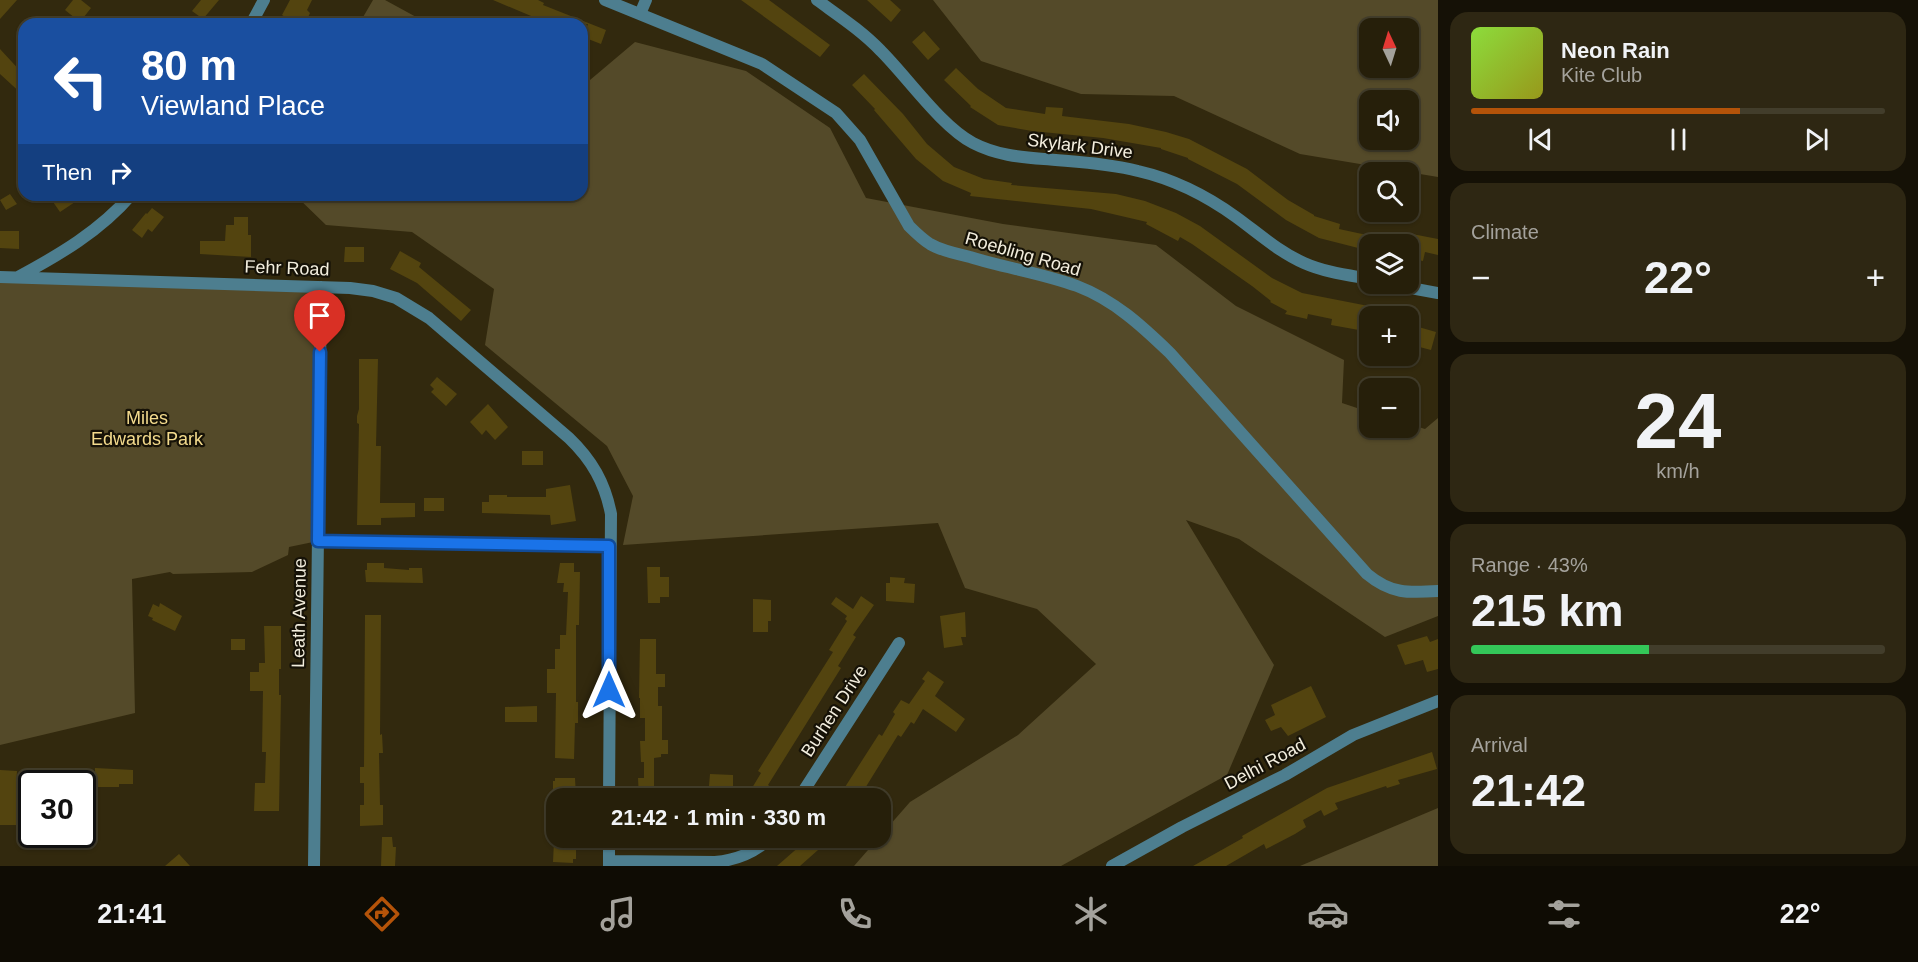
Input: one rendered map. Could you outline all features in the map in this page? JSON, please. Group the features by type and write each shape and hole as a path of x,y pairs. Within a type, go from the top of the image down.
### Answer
{"street":[{"path":"254,18 264,0"},
{"name":"Roebling Road","path":"606,0 762,64 836,113 860,140 909,226 932,245 999,266 1056,279 1079,287 1120,310 1144,328 1170,353 1257,453 1376,582 1399,592 1438,591"},
{"path":"640,14 646,0"},
{"name":"Skylark Drive","path":"817,0 878,48 945,122 973,143 1006,155 1111,165 1167,180 1194,191 1219,206 1287,254 1304,263 1323,270 1359,277"},
{"path":"17,278 83,239 106,221 125,201"},
{"name":"Fehr Road","path":"0,277 350,288 373,291 396,298 429,318 582,450 601,480 611,514 609,788"},
{"name":"Leath Avenue","path":"314,866 321,288"},
{"path":"1419,290 1438,293"},
{"path":"318,541 609,546"},
{"name":"Burhen Drive","path":"806,788 899,643"},
{"name":"Delhi Road","path":"1112,866 1353,735 1438,701"},
{"path":"609,863 727,861 758,848"}],"green space":[{"path":"373,0 385,0 418,18 362,18"},
{"path":"933,0 1438,0 1438,177 1419,174 1419,162 1359,162 1359,164 1300,154 1174,96 1081,94 981,61"},
{"path":"635,42 746,71 830,128 866,198 1003,224 1156,245 1236,306 1344,360 1342,403 1359,409 1359,438 1419,438 1419,427 1425,429 1438,418 1438,616 1385,637 1239,539 1186,520 1274,665 1227,775 1061,866 854,866 870,848 891,848 891,824 910,802 1018,735 1096,664 1037,609 965,588 938,523 623,545 633,496 607,446 485,345 494,289 412,232 326,225 301,201 588,201 588,80"},
{"name":"Miles Edwards Park","path":"0,277 321,288 318,541 289,547 288,555 252,572 173,574 170,572 132,579 135,713 0,745"},
{"path":"1438,808 1438,866 1300,866"}],"building":[{"path":"0,0 17,0 0,19"},
{"path":"73,0 81,0 91,8 83,18 75,18 65,10"},
{"path":"201,0 219,0 204,18 192,11"},
{"path":"290,0 312,0 307,10 310,13 308,18 284,18 282,15"},
{"path":"493,0 538,0 544,3 543,5 576,18 536,18"},
{"path":"741,0 769,0 830,45 820,57"},
{"path":"867,0 890,0 901,10 891,22"},
{"path":"588,23 606,30 601,44 588,39"},
{"path":"924,31 940,49 928,60 912,42"},
{"path":"0,49 18,68 18,90 0,74"},
{"path":"956,68 978,89 1006,108 1045,114 1046,107 1063,108 1062,116 1129,124 1189,139 1247,169 1288,200 1314,216 1340,224 1339,229 1362,234 1359,234 1359,248 1319,238 1286,220 1237,184 1188,158 1161,148 998,125 970,107 944,80"},
{"path":"864,74 903,114 927,144 954,167 984,179 1012,183 1011,185 1116,194 1145,201 1176,213 1200,226 1272,278 1302,293 1368,306 1359,306 1359,330 1331,325 1332,319 1308,314 1307,319 1285,314 1287,311 1270,302 1252,286 1192,244 1180,237 1178,241 1146,224 1147,222 1091,209 970,196 971,193 943,181 916,159 852,85"},
{"path":"10,194 17,204 6,210 0,200"},
{"path":"52,201 74,201 75,202 60,212"},
{"path":"152,208 164,217 152,232 148,229 142,238 132,230"},
{"path":"234,217 248,217 251,257 200,254 200,241 225,241 226,225 234,225"},
{"path":"0,231 19,231 19,249 0,248"},
{"path":"1419,235 1438,239 1438,255 1425,252 1423,261 1419,260"},
{"path":"345,247 364,247 364,262 344,262"},
{"path":"400,251 421,263 419,267 471,310 461,321 417,283 390,269"},
{"path":"1419,327 1436,332 1431,350 1419,347"},
{"path":"359,359 378,359 376,446 381,446 380,503 415,503 415,517 381,518 381,525 357,525"},
{"path":"437,377 457,394 446,406 431,392 434,389 430,385"},
{"path":"488,404 508,427 495,440 486,430 482,435 470,422"},
{"path":"522,451 543,451 543,465 522,465"},
{"path":"570,485 576,521 551,525 550,515 482,513 482,502 489,502 489,495 546,497 546,489"},
{"path":"424,498 444,498 444,511 424,511"},
{"path":"367,563 384,563 384,568 409,570 409,568 422,568 423,583 366,582"},
{"path":"560,563 574,563 574,572 580,572 579,625 576,625 578,723 575,723 574,759 555,758 556,693 547,693 547,669 555,669 555,649 560,649 560,635 566,635 568,592 563,592 564,583 557,583"},
{"path":"647,567 660,567 660,577 669,577 669,597 660,597 660,603 648,603"},
{"path":"890,577 905,578 904,583 915,584 914,603 886,601 886,583 890,583"},
{"path":"861,596 874,605 853,635 856,637 838,666 841,668 768,785 770,788 752,788 761,773 758,771 833,652 829,650 847,621 845,619 847,616 831,604 836,597 853,609"},
{"path":"753,599 771,600 771,621 768,621 768,632 753,632"},
{"path":"160,603 182,616 175,631 148,616 153,604 159,607"},
{"path":"965,612 966,637 961,637 963,645 944,648 940,616"},
{"path":"365,615 381,615 380,735 382,734 383,753 379,753 380,805 383,805 383,825 360,826 360,805 364,805 364,783 360,783 360,767 364,767"},
{"path":"264,626 281,626 279,811 254,811 255,783 265,783 266,752 262,752 263,691 250,691 250,672 259,672 259,663 265,663"},
{"path":"1427,636 1430,642 1438,639 1438,669 1427,672 1423,660 1405,665 1397,645"},
{"path":"231,639 245,639 245,650 231,650"},
{"path":"640,639 656,639 656,674 665,674 665,687 658,687 658,706 662,706 662,740 668,740 668,754 661,754 661,757 654,758 654,788 638,788 638,778 644,778 640,741 645,741 645,718 640,718"},
{"path":"928,671 944,682 935,696 965,719 956,732 923,709 914,724 911,722 901,737 898,735 865,788 844,788 879,734 882,736 901,700 909,704 925,681 922,679"},
{"path":"1311,686 1326,717 1288,736 1281,727 1271,731 1265,720 1275,715 1271,705"},
{"path":"537,706 537,722 505,722 505,707"},
{"path":"1432,752 1437,769 1398,780 1400,784 1387,788 1386,786 1335,803 1338,809 1324,816 1321,810 1303,820 1306,827 1295,834 1266,849 1264,844 1226,866 1193,866 1327,788"},
{"path":"95,768 133,770 133,784 119,784 119,787 96,787"},
{"path":"0,770 17,771 18,825 0,825"},
{"path":"710,774 733,775 733,786 709,786"},
{"path":"555,778 575,778 576,788 553,788 553,781"},
{"path":"382,837 392,837 393,847 396,847 395,866 381,866"},
{"path":"554,848 576,848 576,859 573,859 573,863 553,862"},
{"path":"798,848 819,848 800,866 777,866"},
{"path":"179,854 190,866 165,866"}],"route":[{"path":"320,352 318,541 609,546 609,690"}]}
